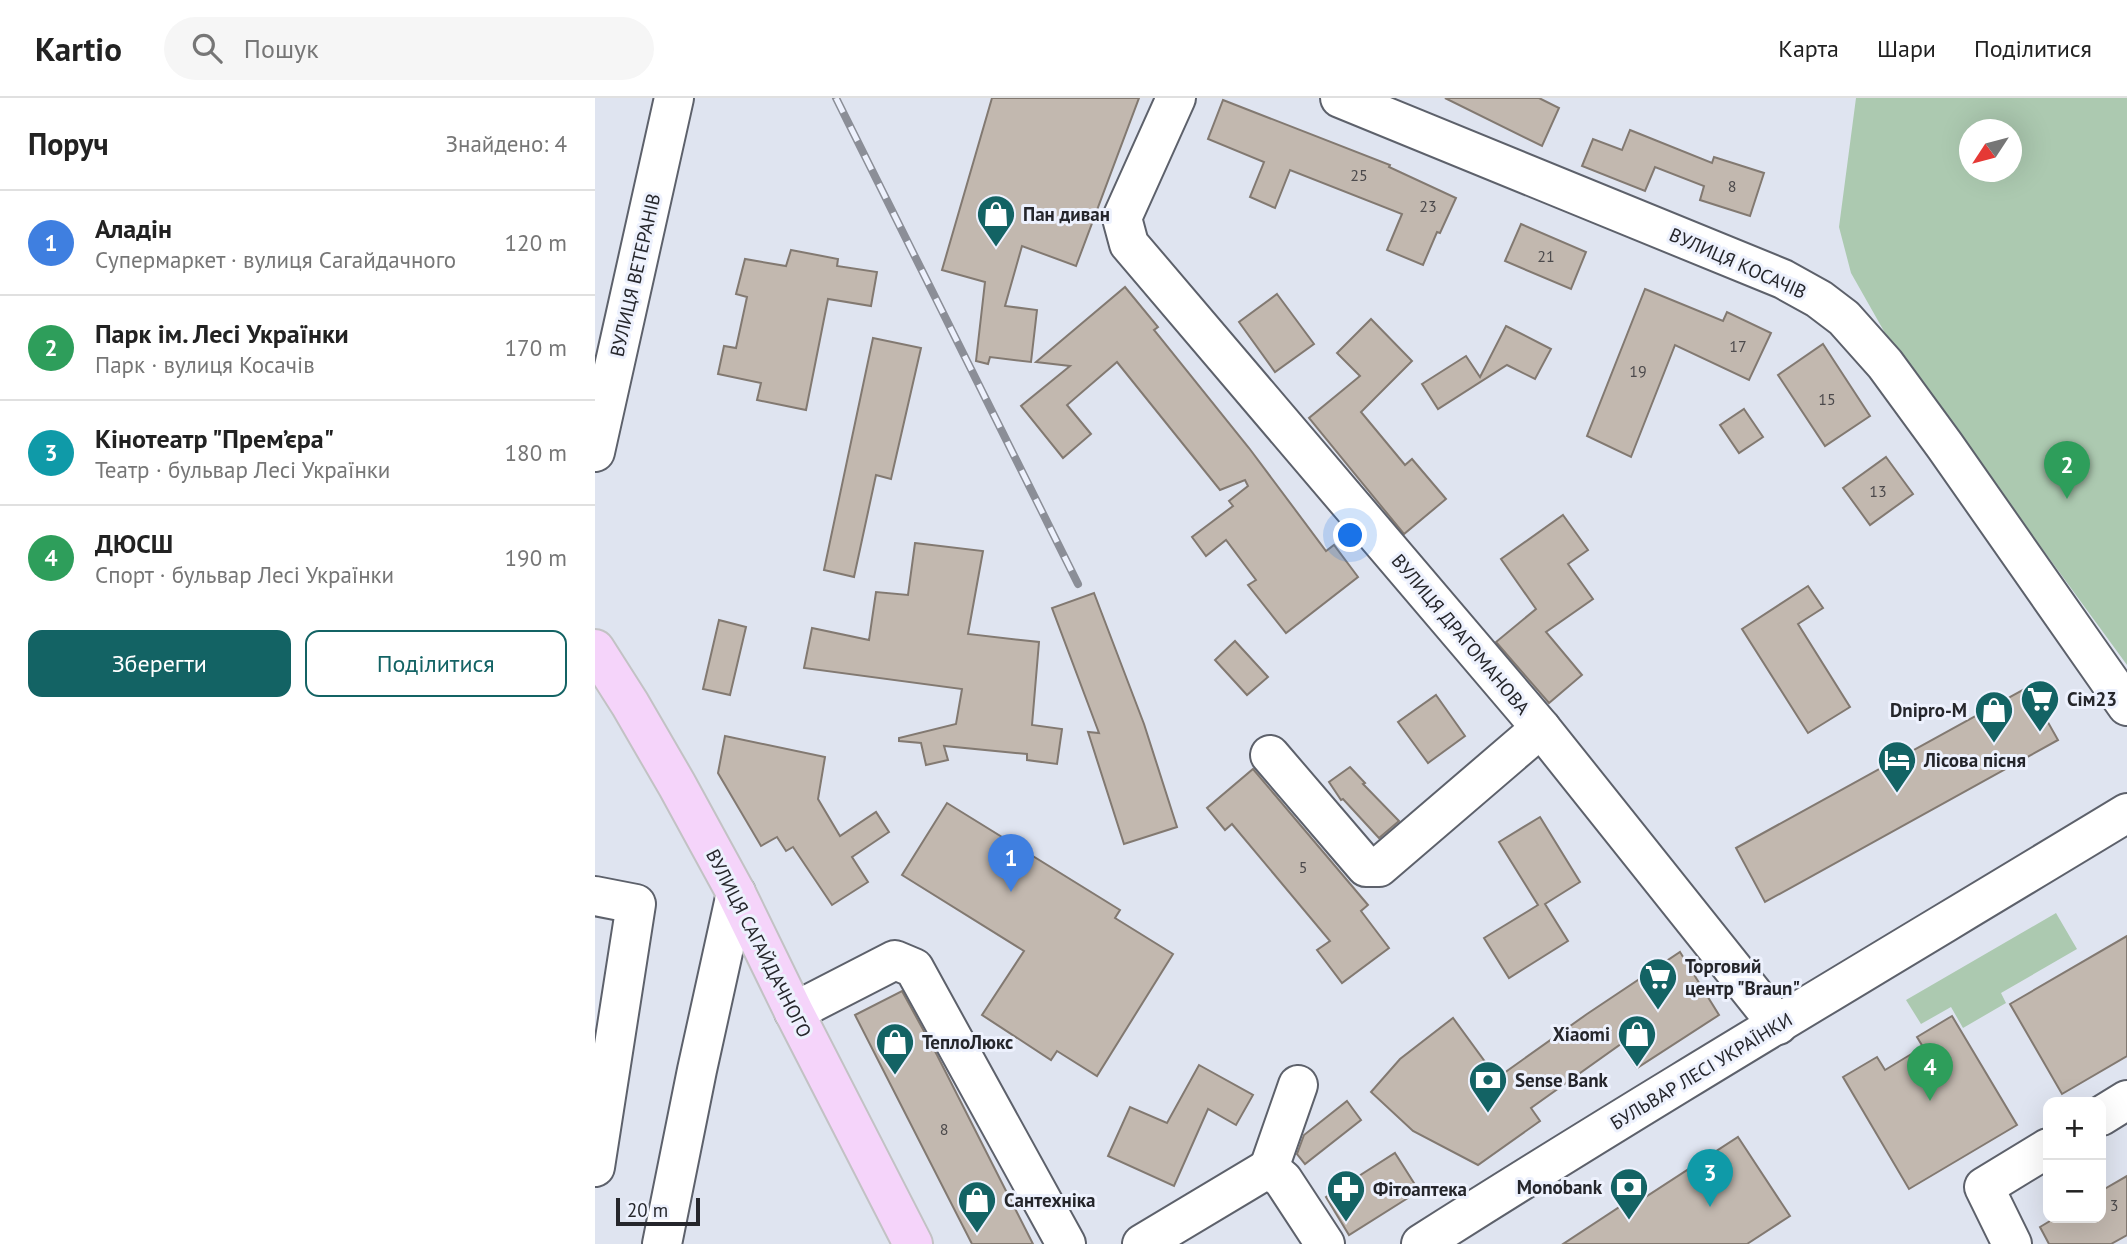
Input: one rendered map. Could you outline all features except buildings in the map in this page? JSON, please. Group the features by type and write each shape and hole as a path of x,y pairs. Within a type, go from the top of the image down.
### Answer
{"main road":[{"name":"ВУЛИЦЯ САГАЙДАЧНОГО","path":"595,649 677,785 736,893 909,1243"}],"street":[{"name":"ВУЛИЦЯ ВЕТЕРАНІВ","path":"595,452 674,98"},
{"name":"ВУЛИЦЯ ДРАГОМАНОВА","path":"1176,98 1122,218 1129,244 1541,728 1643,834 1778,1025"},
{"name":"ВУЛИЦЯ КОСАЧІВ","path":"1340,98 1403,110 1783,279 1819,299 1844,318 1885,364 2127,706"},
{"path":"1271,755 1366,867 1379,867 1541,728"},
{"name":"БУЛЬВАР ЛЕСІ УКРАЇНКИ","path":"1421,1244 1597,1132 2127,813"},
{"path":"662,1244 736,893"},
{"path":"595,896 636,904 595,1167"},
{"path":"794,1012 895,960 914,968 1066,1244"},
{"path":"1142,1244 1269,1168 1298,1085"},
{"path":"2106,1113 2127,1100"},
{"path":"2012,1244 1984,1187 2043,1151"},
{"path":"1269,1168 1283,1180 1325,1244"}],"green space":[{"path":"1856,98 2127,98 2127,665 1885,333 1851,273 1839,227"},
{"path":"2056,913 2077,949 2001,993 2006,1003 1963,1028 1951,1007 1921,1024 1906,1000"}],"railway":[{"path":"836,98 1078,584"}],"place":[{"name":"Пан диван","path":"996,248"},
{"name":"Парк ім. Лесі Українки","path":"2067,499"},
{"name":"Сім23","path":"2040,733"},
{"name":"Dnipro-M","path":"1994,744"},
{"name":"Лісова пісня","path":"1897,794"},
{"name":"Аладін","path":"1011,892"},
{"name":"Торговий центр \"Braun\"","path":"1658,1011"},
{"name":"Xiaomi","path":"1637,1068"},
{"name":"ТеплоЛюкс","path":"895,1076"},
{"name":"ДЮСШ","path":"1930,1101"},
{"name":"Sense Bank","path":"1488,1114"},
{"name":"Кінотеатр \"Прем’єра\"","path":"1710,1207"},
{"name":"Monobank","path":"1629,1221"},
{"name":"Фітоаптека","path":"1346,1223"},
{"name":"Сантехніка","path":"977,1234"}]}
